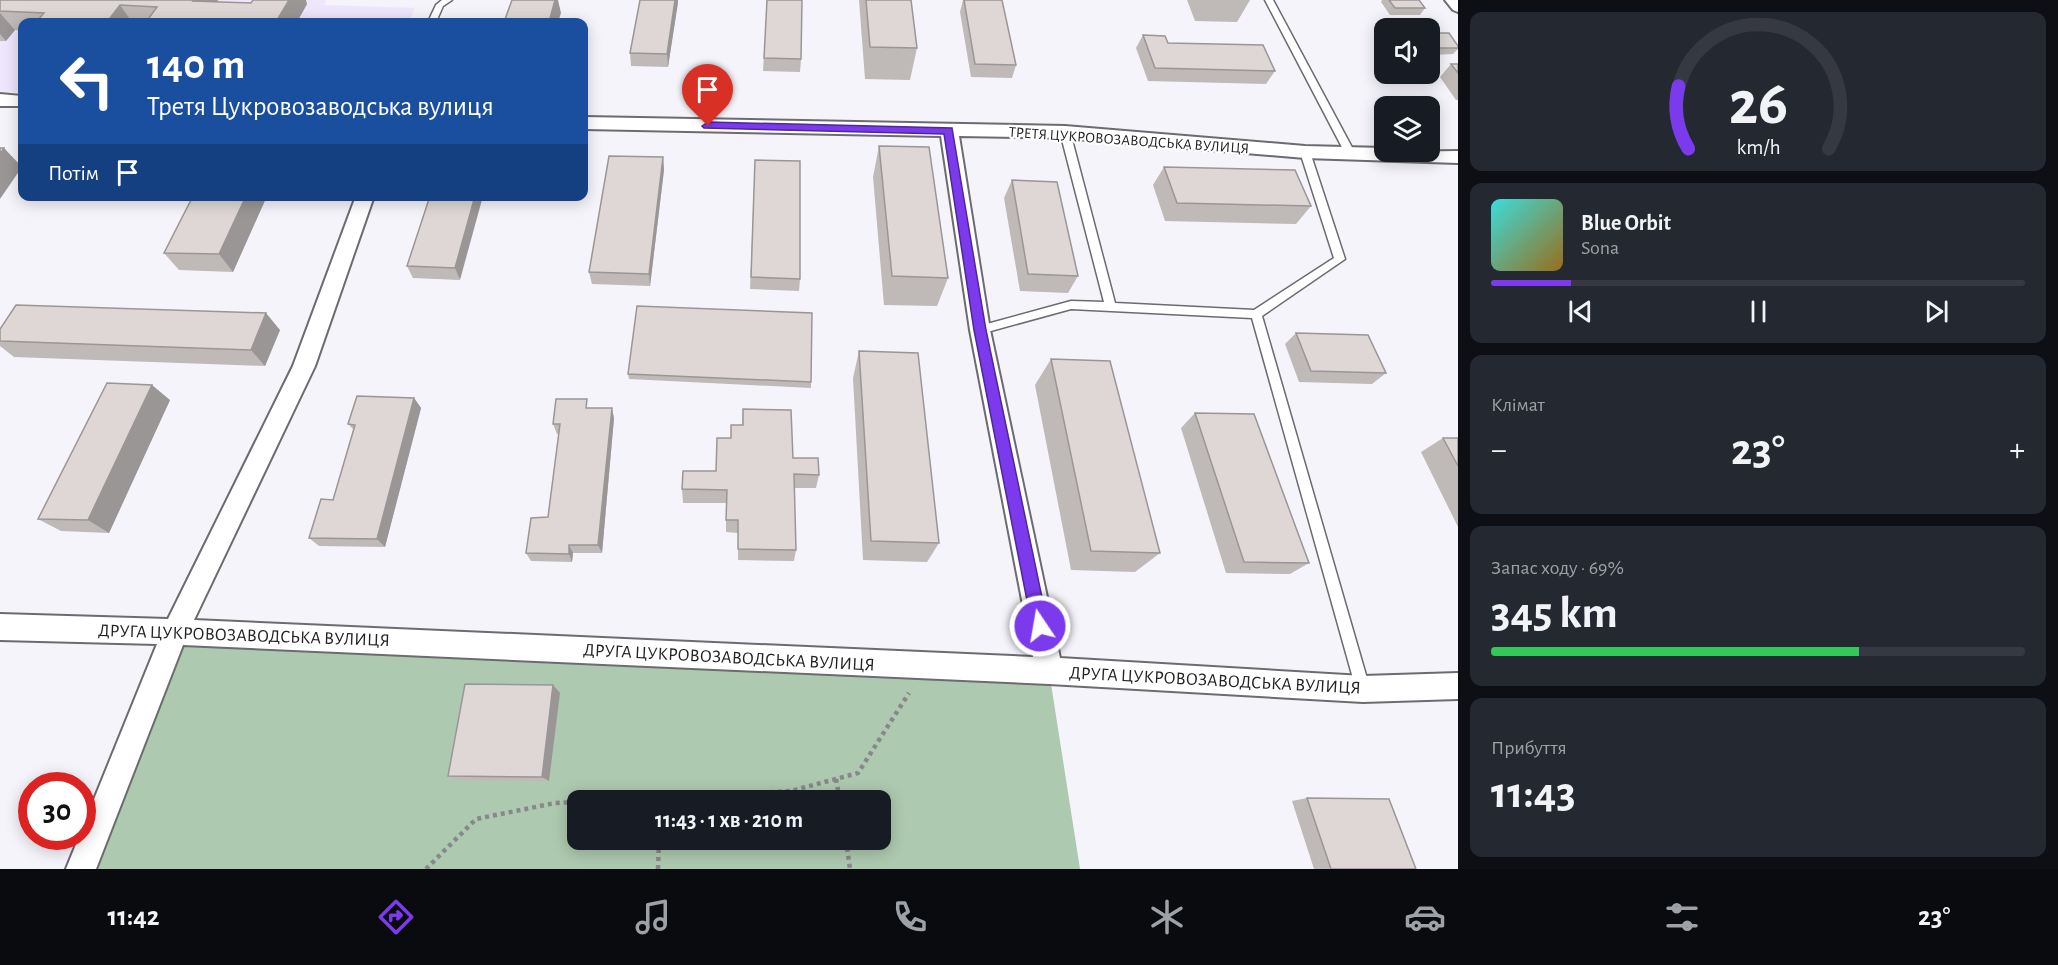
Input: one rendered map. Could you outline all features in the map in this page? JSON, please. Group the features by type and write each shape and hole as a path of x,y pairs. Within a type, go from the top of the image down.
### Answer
{"street":[{"path":"1453,0 1458,7"},
{"path":"0,100 18,101"},
{"name":"ТРЕТЯ ЦУКРОВОЗАВОДСЬКА ВУЛИЦЯ","path":"588,123 1065,132 1305,152 1458,157"},
{"path":"949,130 980,330 1049,671"},
{"path":"81,869 175,632 304,366 363,201"},
{"name":"ДРУГА ЦУКРОВОЗАВОДСЬКА ВУЛИЦЯ","path":"0,627 175,632 1049,671 1363,689 1458,686"}],"lane":[{"path":"434,18 440,5 448,0"},
{"path":"1269,0 1350,153"},
{"path":"1065,132 1111,307"},
{"path":"980,330 1071,305 1256,314 1340,259 1305,152"},
{"path":"1256,314 1363,689"}],"path":[{"path":"795,790 858,773 927,666"},
{"path":"836,779 838,790"},
{"path":"426,869 476,819 567,802"},
{"path":"658,869 659,850"},
{"path":"847,850 850,869"}],"shaded area":[{"path":"0,0 326,0 324,5 415,8 411,18 18,18 18,93 0,91"}],"green space":[{"path":"175,632 1049,671 1080,869 81,869 89,850 96,850 96,831"}],"building":[{"path":"0,0 194,0 251,3 253,0 289,0 278,18 149,18 157,7 120,5 110,18 40,18 44,13 0,11"},
{"path":"512,0 555,0 550,18 505,18"},
{"path":"640,0 675,0 667,54 630,53"},
{"path":"767,0 802,0 801,59 764,58"},
{"path":"866,0 911,0 917,48 870,47"},
{"path":"964,0 1002,0 1016,65 975,64"},
{"path":"1389,0 1419,0 1425,8 1395,8"},
{"path":"1440,33 1449,33 1458,48 1440,48"},
{"path":"1143,35 1165,36 1168,43 1263,45 1275,71 1155,68"},
{"path":"1451,64 1458,64 1458,73"},
{"path":"879,146 929,147 948,278 892,276"},
{"path":"609,156 663,157 649,274 589,272"},
{"path":"755,160 800,161 800,279 751,277"},
{"path":"1164,167 1295,170 1311,206 1177,203"},
{"path":"1012,180 1057,182 1078,276 1028,274"},
{"path":"190,201 244,201 219,254 164,253"},
{"path":"428,201 474,201 455,268 407,266"},
{"path":"16,305 266,313 251,350 0,341 0,329"},
{"path":"637,306 812,313 811,382 628,374"},
{"path":"1296,333 1368,335 1386,373 1311,371"},
{"path":"859,351 918,353 939,543 871,541"},
{"path":"1051,359 1110,361 1160,553 1091,551"},
{"path":"107,383 152,385 88,520 38,519"},
{"path":"357,396 414,398 377,539 309,538 321,499 333,500 355,425 348,424"},
{"path":"556,399 587,399 586,408 612,408 598,545 569,545 569,554 526,553 531,518 548,517 560,424 553,424"},
{"path":"743,409 791,410 793,458 818,458 819,475 794,474 796,550 738,549 738,520 726,520 727,490 682,489 683,471 716,471 717,438 731,438 731,425 743,425"},
{"path":"1195,413 1254,414 1309,563 1244,562"},
{"path":"1443,438 1458,438 1458,466"},
{"path":"465,684 553,685 542,777 448,776"},
{"path":"1307,798 1389,799 1416,869 1331,869"}],"route":[{"path":"708,126 949,130 980,330 1040,626"}]}
